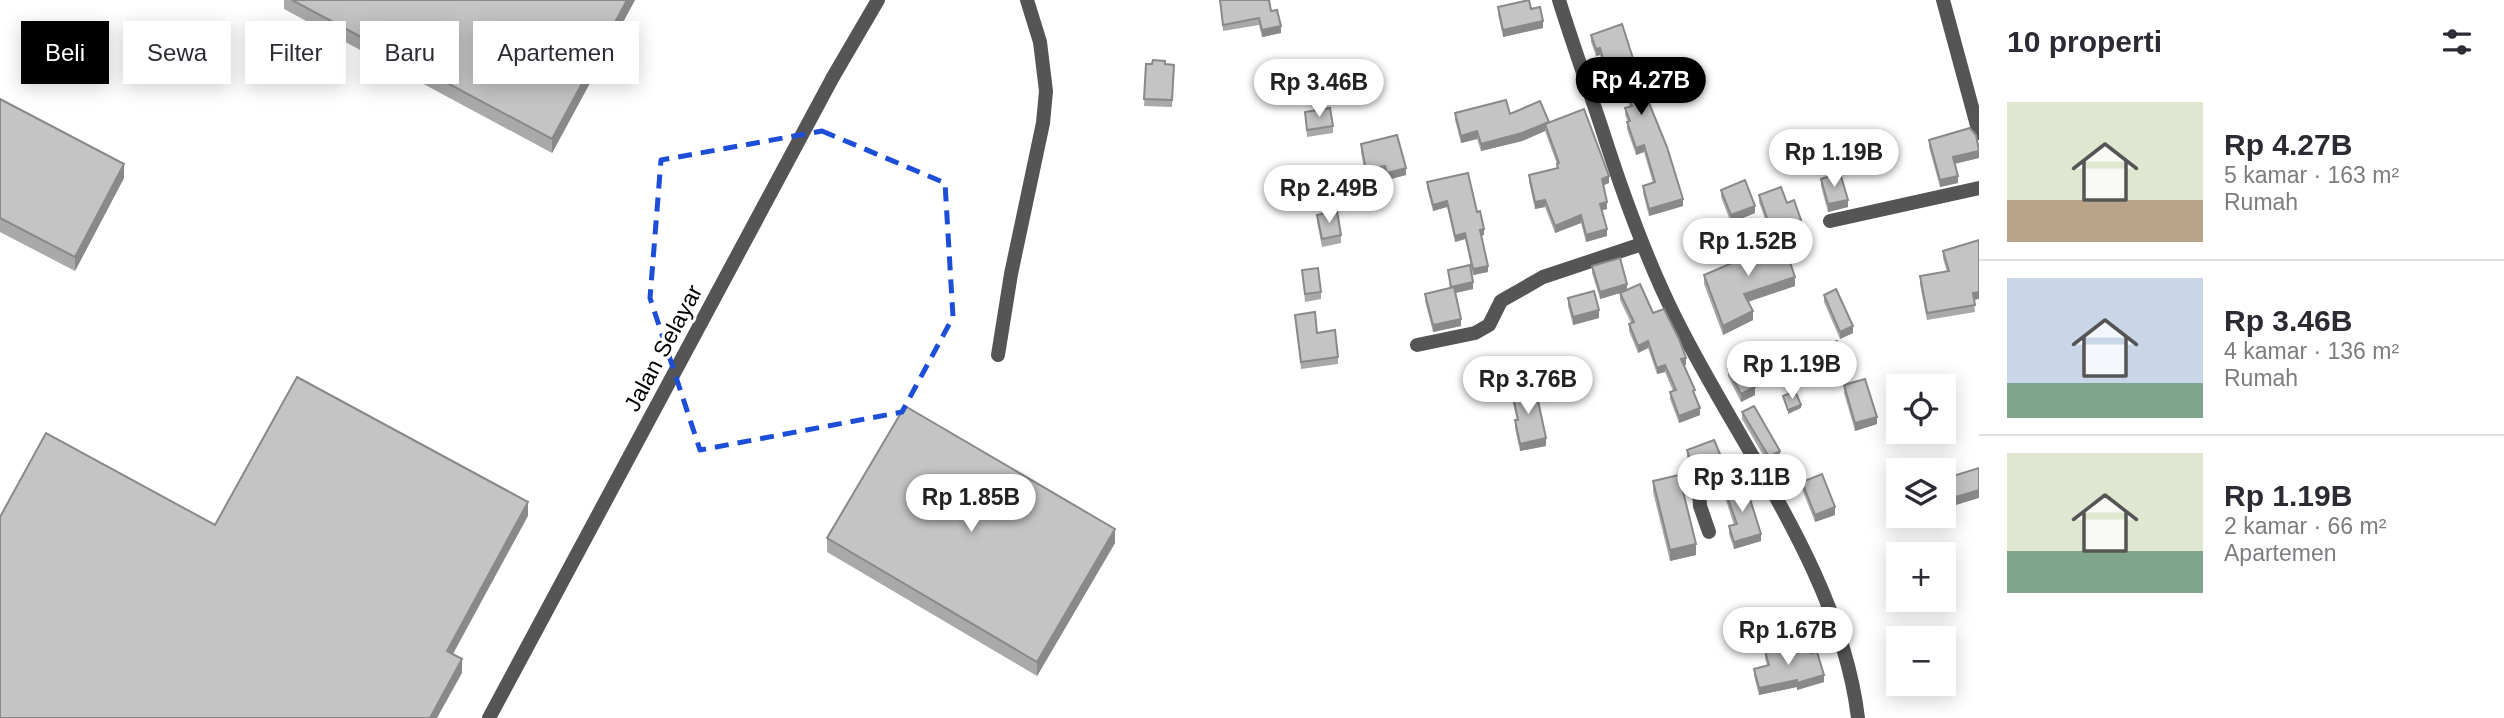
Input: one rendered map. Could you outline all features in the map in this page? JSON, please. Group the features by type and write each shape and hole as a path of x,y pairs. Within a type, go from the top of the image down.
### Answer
{"street":[{"name":"Jalan Selayar","path":"489,718 833,77 878,0"},
{"path":"998,355 1046,91 1040,42 1027,0"},
{"path":"1559,0 1642,244 1676,320 1782,509 1828,605 1848,665 1858,718"},
{"path":"1943,0 1979,133"},
{"path":"1830,221 1979,188"},
{"path":"1417,345 1475,333 1489,325 1501,301 1543,277 1642,244"},
{"path":"1709,532 1700,506 1699,489 1708,480 1753,458"}],"highlighted area":[{"path":"822,131 945,183 953,317 902,412 700,450 650,298 661,160"}],"building":[{"path":"292,0 627,0 616,21 473,21 473,84 582,84 552,139 449,84 459,84 459,21 360,21 360,36 346,29 346,21 331,21"},
{"path":"1220,0 1269,0 1271,11 1277,10 1281,26 1262,30 1259,18 1223,25"},
{"path":"1529,0 1531,9 1540,7 1543,21 1503,30 1498,7"},
{"path":"1622,24 1637,71 1649,66 1655,81 1642,86 1667,147 1683,199 1649,209 1643,186 1655,182 1644,145 1636,148 1627,122 1630,121 1625,108 1632,106 1620,64 1606,68 1600,48 1596,49 1591,35"},
{"path":"1153,60 1174,65 1172,100 1144,99 1146,64 1152,64"},
{"path":"0,99 124,164 75,257 0,218"},
{"path":"1506,100 1510,114 1540,101 1549,122 1522,133 1481,144 1477,131 1461,136 1455,113"},
{"path":"1330,108 1333,126 1307,130 1305,112"},
{"path":"1584,109 1609,176 1602,179 1607,202 1600,204 1607,229 1586,235 1581,215 1555,226 1545,200 1535,202 1529,175 1558,168 1559,163 1545,124"},
{"path":"1970,128 1976,135 1979,151 1953,157 1958,176 1940,180 1929,140"},
{"path":"1397,135 1406,168 1387,173 1385,166 1366,170 1361,144"},
{"path":"1468,173 1484,229 1480,230 1488,266 1473,269 1465,233 1455,236 1447,201 1433,205 1427,182"},
{"path":"1840,173 1848,200 1828,204 1821,179"},
{"path":"1745,180 1755,206 1731,215 1721,190"},
{"path":"1781,187 1787,203 1794,200 1801,220 1772,232 1759,195"},
{"path":"1337,211 1341,235 1322,239 1317,215"},
{"path":"1781,236 1795,277 1744,294 1753,311 1723,326 1704,275 1753,254 1750,247"},
{"path":"1979,240 1979,292 1973,293 1975,305 1927,313 1920,276 1949,271 1943,251"},
{"path":"1620,258 1627,284 1600,292 1592,266"},
{"path":"1470,265 1473,282 1451,287 1448,270"},
{"path":"1318,268 1321,292 1305,294 1302,270"},
{"path":"1640,284 1653,313 1664,309 1679,339 1686,358 1681,359 1700,408 1679,416 1670,392 1676,390 1665,365 1657,368 1648,341 1638,346 1629,324 1634,322 1620,293"},
{"path":"1454,287 1461,319 1433,325 1425,294"},
{"path":"1836,289 1853,326 1840,332 1824,295"},
{"path":"1594,291 1599,310 1573,317 1568,298"},
{"path":"1315,312 1317,333 1335,330 1338,357 1301,362 1295,315"},
{"path":"1837,341 1844,356 1815,368 1809,352"},
{"path":"1742,364 1755,387 1741,394 1728,369"},
{"path":"297,377 528,502 447,651 462,659 430,718 0,718 0,517 46,433 215,525"},
{"path":"1865,379 1877,417 1855,423 1844,385"},
{"path":"1535,387 1546,438 1520,444 1512,391"},
{"path":"1795,391 1801,405 1788,410 1783,396"},
{"path":"905,406 1115,529 1037,662 827,538"},
{"path":"1754,406 1780,451 1769,457 1742,412"},
{"path":"1714,440 1720,454 1692,465 1687,450"},
{"path":"1979,468 1979,490 1956,497 1956,475"},
{"path":"1822,474 1835,507 1815,515 1802,482"},
{"path":"1679,475 1696,544 1670,550 1653,481"},
{"path":"1745,483 1761,534 1734,542 1729,526 1737,524 1725,490"},
{"path":"1784,645 1787,655 1810,649 1811,653 1817,652 1824,675 1797,683 1797,680 1759,688 1754,669 1769,665 1765,651"}]}
